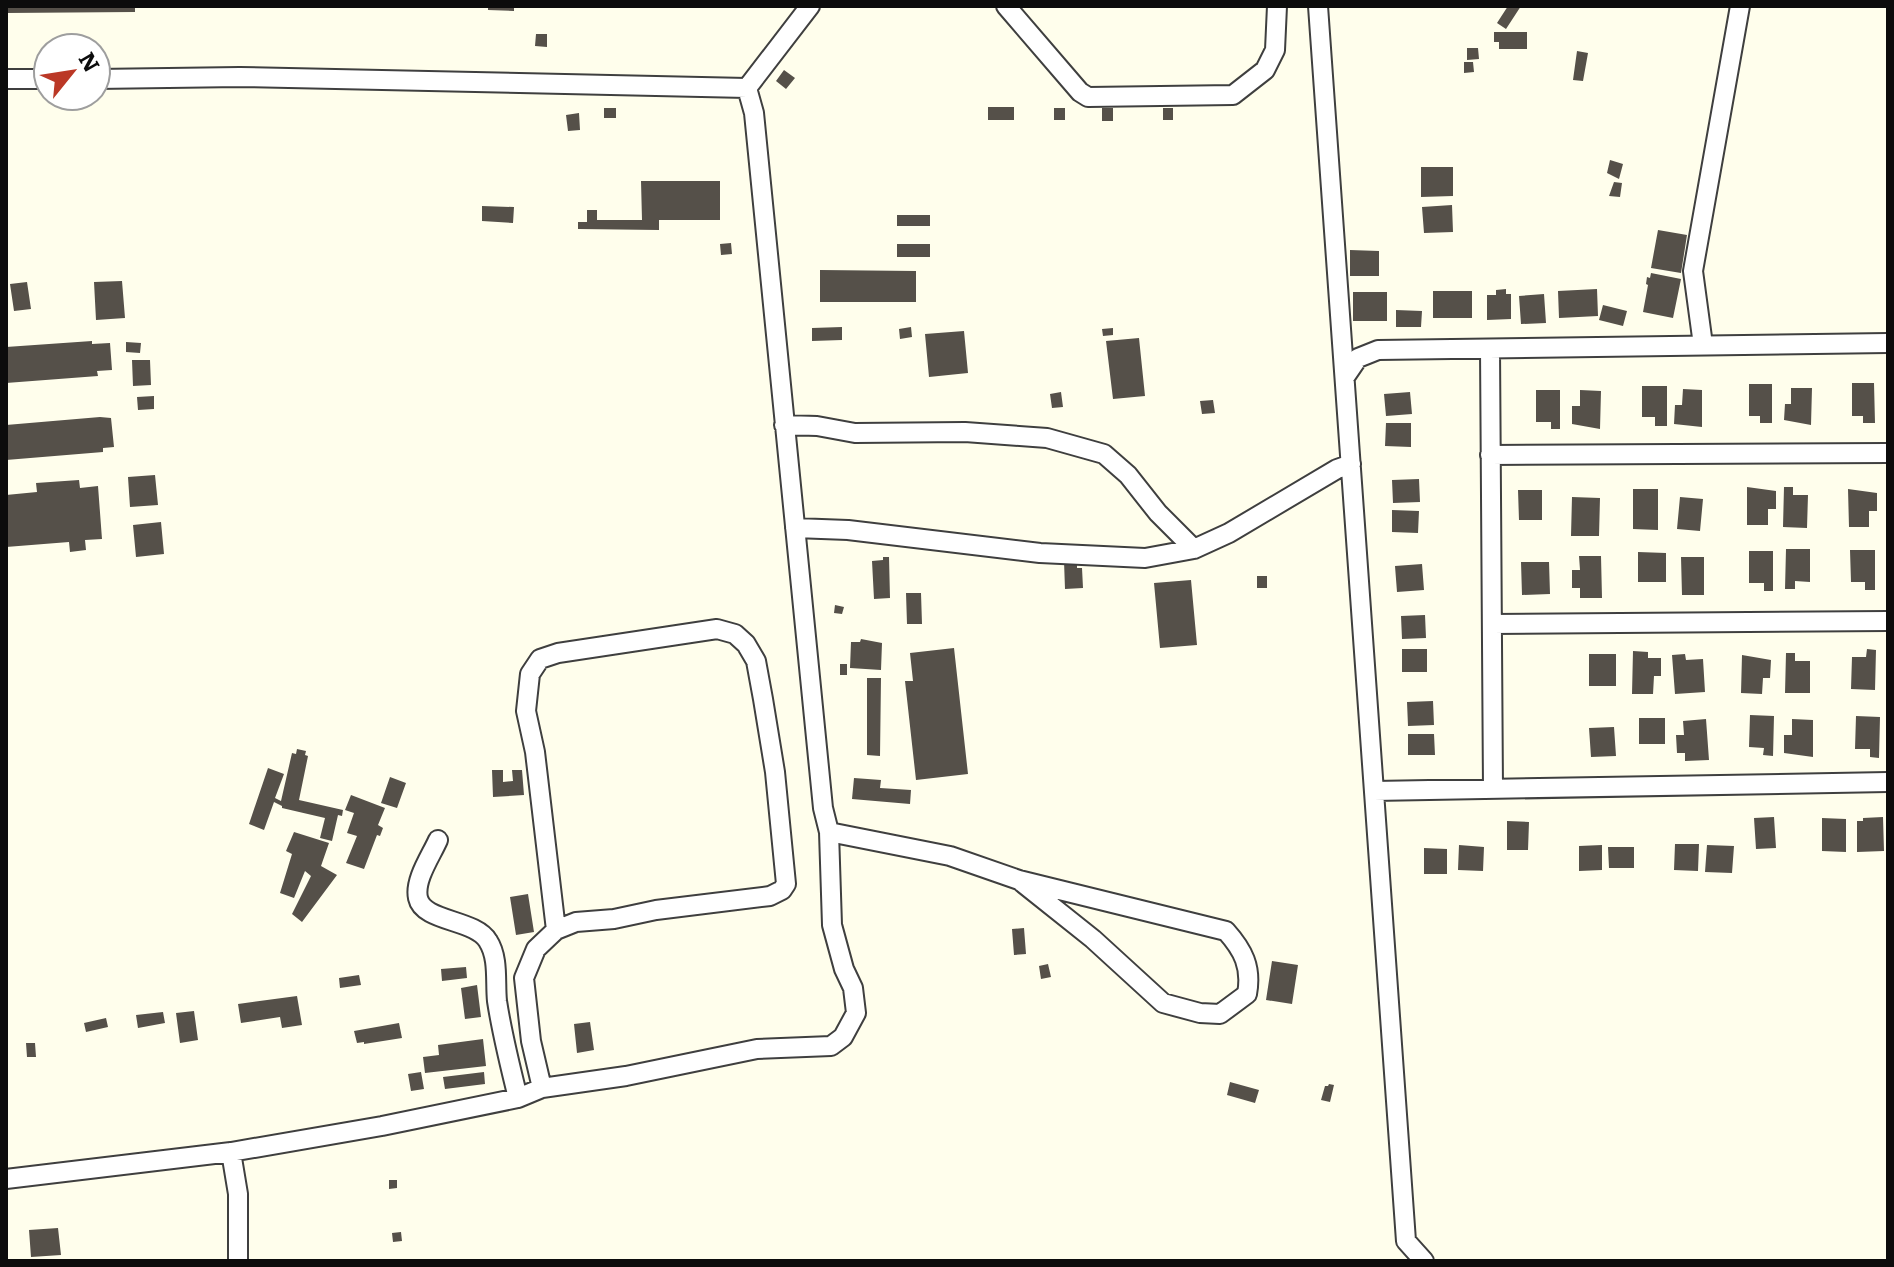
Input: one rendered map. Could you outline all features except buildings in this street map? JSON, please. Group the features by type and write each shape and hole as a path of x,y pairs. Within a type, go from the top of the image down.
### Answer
{"street":[{"path":"747,88 810,6"},
{"path":"1006,6 1080,92 1088,97 1233,95 1265,70 1275,50 1277,6"},
{"path":"1318,6 1406,1241 1424,1261"},
{"path":"1703,345 1693,271 1740,6"},
{"path":"112,79 240,77 747,88"},
{"path":"6,79 32,79"},
{"path":"6,1179 231,1152 382,1126 518,1098 542,1088 626,1076 757,1049 831,1046 843,1037 856,1013 853,988 844,969 832,925 829,832 823,808 754,113 747,88"},
{"path":"1345,377 1358,358 1378,350 1888,343"},
{"path":"1490,349 1493,789"},
{"path":"784,425 817,426 855,433 965,432 1047,438 1104,454 1128,475 1158,513 1194,549"},
{"path":"1490,455 1888,453"},
{"path":"795,528 848,530 1040,553 1145,558 1194,549 1229,533 1337,469 1351,464"},
{"path":"1492,624 1888,621"},
{"path":"542,1088 531,1041 524,978 536,949 556,930 576,922 770,896 786,884 775,772 756,661 746,644 735,634 717,629 687,632 558,653 540,659 530,674 526,711 539,780 556,930"},
{"path":"1374,791 1888,782"},
{"path":"829,832 950,856 1019,880 1226,931 1241,949 1248,967 1247,994 1220,1014 1200,1013 1163,1003 1093,939 1019,880"},
{"path":"438,840 417,888 418,900 424,910 473,929 487,938 492,950 497,998 518,1098"},
{"path":"231,1152 238,1194 238,1261"}]}
